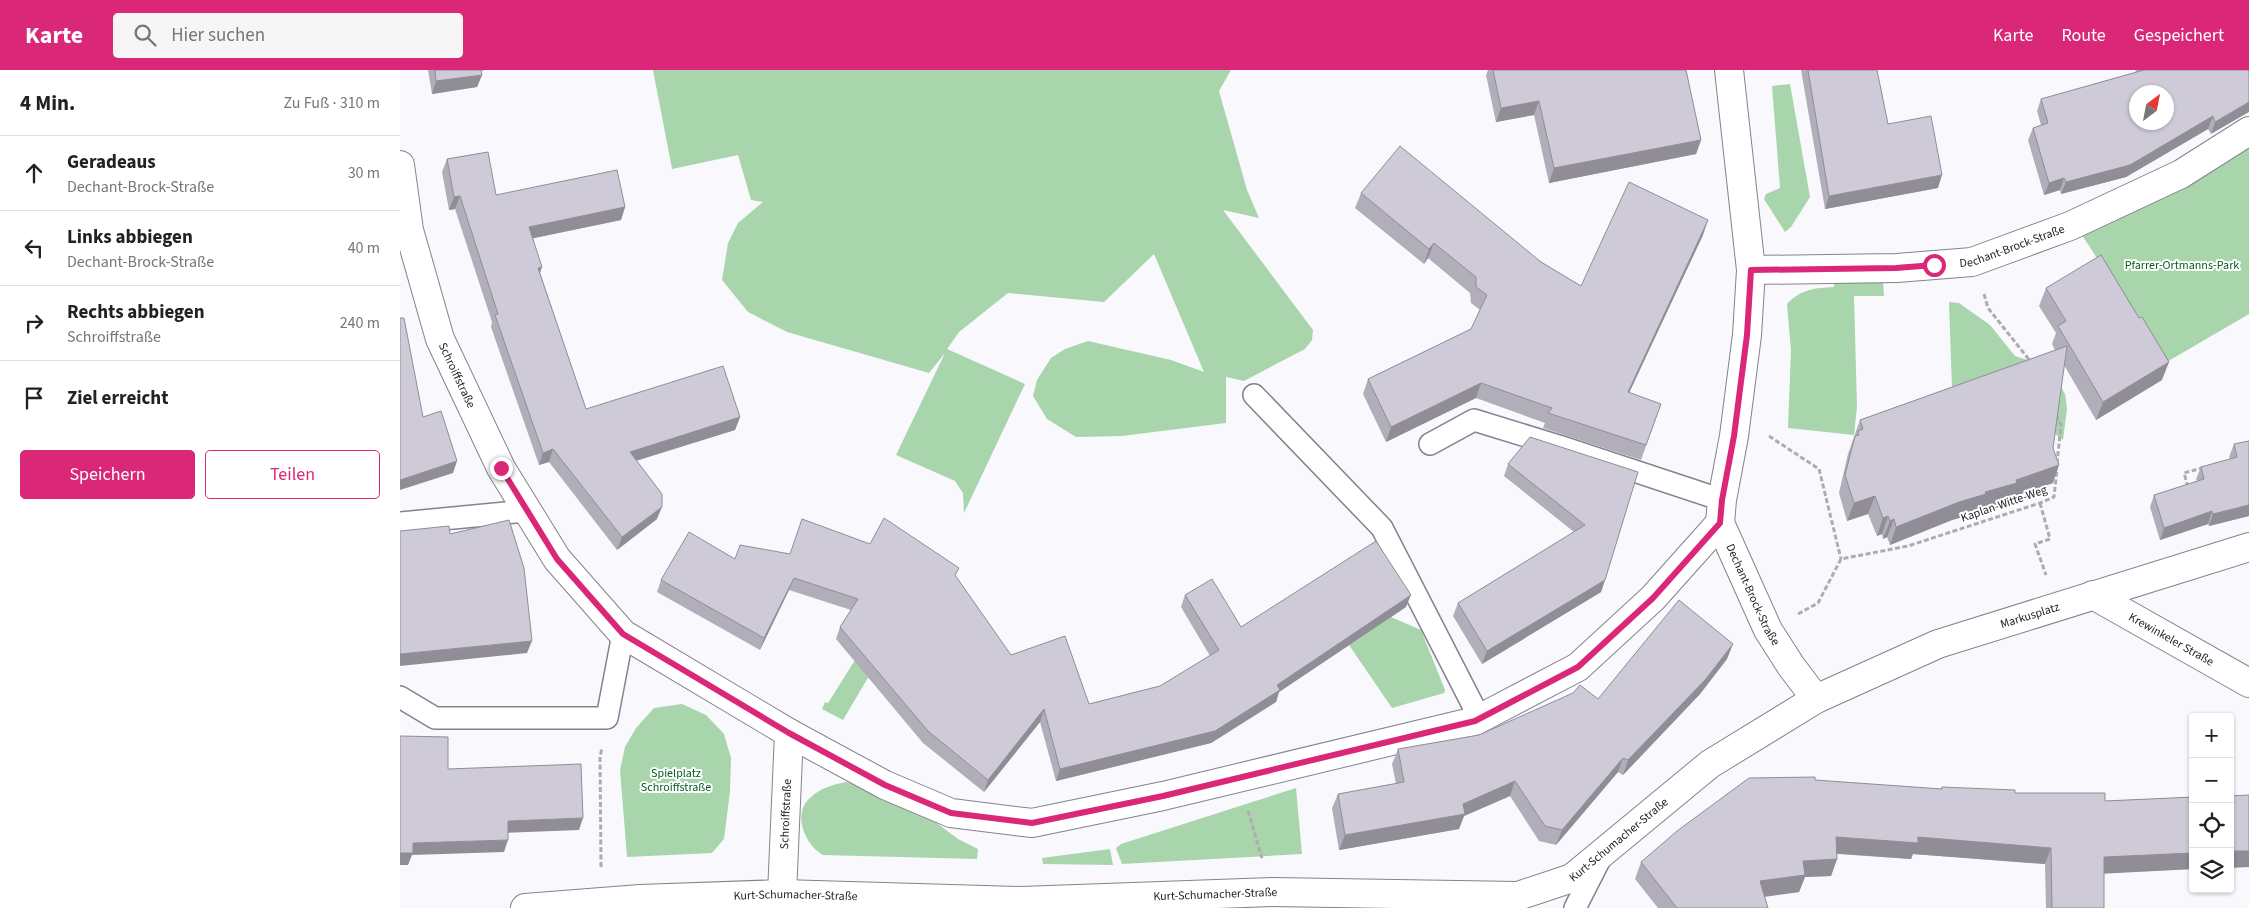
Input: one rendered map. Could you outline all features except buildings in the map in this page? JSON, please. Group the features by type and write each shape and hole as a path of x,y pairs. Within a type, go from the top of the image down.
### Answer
{"street":[{"path":"1721,512 1736,422 1747,335 1751,270 1729,70"},
{"name":"Dechant-Brock-Straße","path":"1751,270 1896,268 1972,262 2070,226 2181,174 2249,131"},
{"name":"Schroiffstraße","path":"400,165 405,230 440,339 501,468 557,559 623,634 789,733 885,785 951,813 1032,823 1163,796 1480,719 1578,667 1653,598 1721,512"},
{"name":"Dechant-Brock-Straße","path":"1721,512 1768,630 1791,666 1816,699"},
{"name":"Markusplatz","path":"1816,699 1938,644 2249,547"},
{"name":"Krewinkeler Straße","path":"2093,595 2249,683"},
{"name":"Kurt-Schumacher-Straße","path":"524,908 602,902 640,903 782,894 1021,901 1273,892 1515,902 1572,878 1710,764 1816,699"},
{"name":"Schroiffstraße","path":"782,894 789,733"}],"lane":[{"path":"1254,395 1382,528 1480,719"},
{"path":"1430,444 1474,420 1721,512"},
{"path":"400,523 527,511"},
{"path":"400,697 435,718 607,718 623,634"},
{"path":"1576,908 1602,853"}],"path":[{"path":"1972,262 1988,308 2034,367"},
{"name":"Kaplan-Witte-Weg","path":"1841,559 1908,546 2054,497 2060,425 2053,409"},
{"path":"1768,630 1818,603 1841,559 1819,469 1798,455"},
{"path":"2189,489 2184,473 2209,466"},
{"path":"2040,503 2050,539 2035,544 2040,562"},
{"path":"602,902 600,757 607,718"},
{"path":"1237,778 1273,892"}],"green space":[{"path":"653,70 1231,70 1219,91 1247,190 1259,218 1223,210 1313,330 1312,340 1305,349 1244,381 1226,377 1226,423 1122,436 1076,437 1047,419 1033,396 1037,380 1051,358 1065,349 1088,341 1171,360 1204,372 1154,254 1104,302 1008,293 959,332 947,349 1025,384 964,513 963,493 955,481 896,455 945,353 929,373 787,332 748,312 722,280 728,243 738,223 763,202 751,200 738,155 672,169"},
{"path":"1790,84 1810,197 1791,227 1785,232 1764,199 1766,194 1780,188 1772,86"},
{"name":"Pfarrer-Ortmanns-Park","path":"2249,147 2249,314 2165,363 2082,235 2187,186"},
{"path":"1834,280 1883,280 1884,296 1854,296 1857,407 1854,435 1788,428 1791,351 1787,304 1803,292 1834,287"},
{"path":"1949,302 1959,303 1990,325 2015,356 2034,362 2059,383 2065,394 2067,409 2063,440 2051,431 1952,388"},
{"path":"1391,617 1421,630 1445,690 1444,693 1392,708 1349,645"},
{"path":"862,649 882,654 843,720 822,709 825,702 828,703"},
{"name":"Spielplatz Schroiffstraße","path":"682,704 706,715 724,734 731,758 730,791 724,839 712,853 627,857 620,770 625,747 636,728 654,708"},
{"path":"846,782 862,785 910,803 958,839 978,849 977,859 823,855 806,837 801,820 802,812 810,798 822,789"},
{"path":"1296,788 1302,854 1122,864 1116,848 1121,844"},
{"path":"1110,849 1113,865 1043,864 1042,858"}],"route":[{"path":"501,468 557,559 623,634 789,733 885,785 951,813 1032,823 1163,796 1475,721 1578,667 1653,598 1720,523 1747,335 1751,270 1854,267 1896,268 1934,265"}]}
